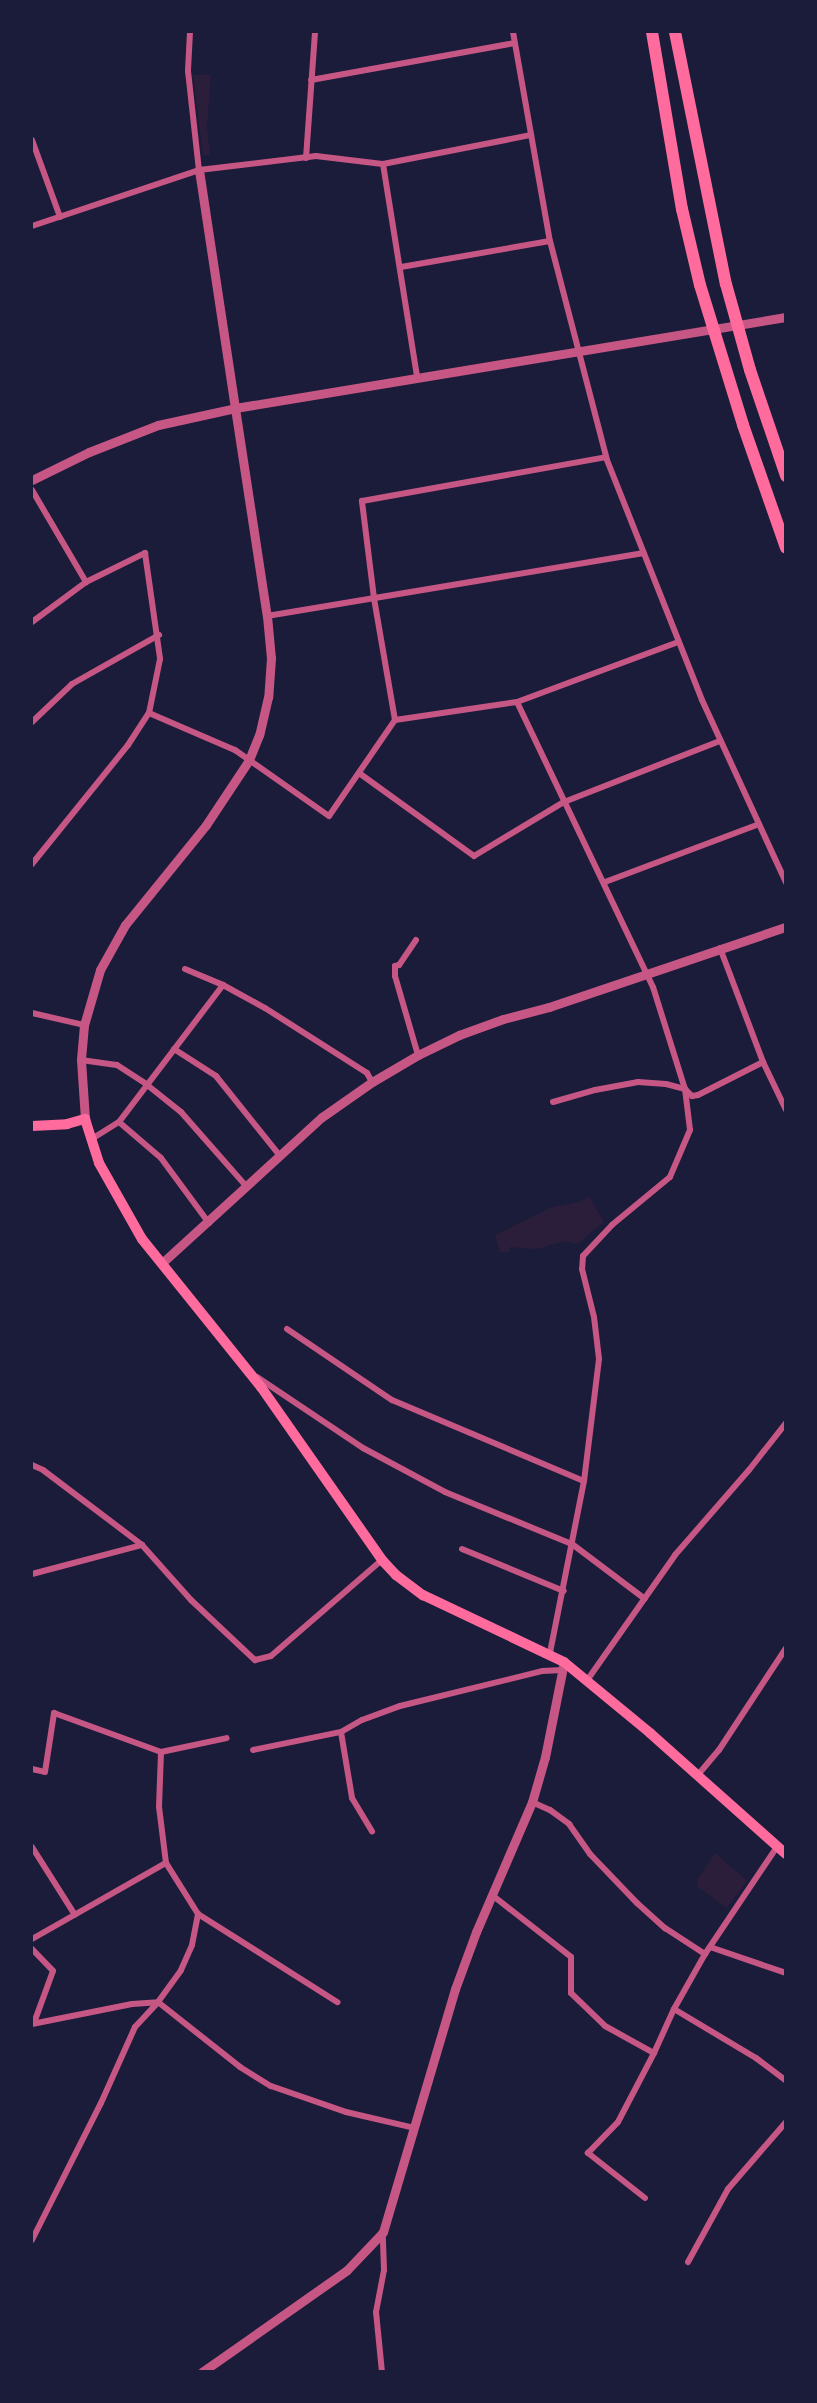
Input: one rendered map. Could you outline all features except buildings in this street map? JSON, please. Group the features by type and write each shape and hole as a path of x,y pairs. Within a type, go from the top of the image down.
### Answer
{"highway":[{"path":"652,32 682,209 712,329 786,548"},
{"path":"675,32 712,221 736,326 786,476"}],"main road":[{"path":"32,1126 67,1124 85,1119 90,1140 116,1194 142,1239 163,1262 249,1371 382,1560 413,1589 550,1653 563,1666 588,1679 781,1851"}],"street":[{"path":"85,1119 81,1060 84,1025 90,997 111,946 125,925 206,825 249,760 259,735 268,697 271,658 267,616 199,170 188,71 190,32"},
{"path":"306,158 315,32"},
{"path":"513,32 550,241 606,457 678,642 757,825 786,883"},
{"path":"312,80 514,43"},
{"path":"32,226 199,170 306,158 383,164 531,135"},
{"path":"32,140 60,216"},
{"path":"383,164 417,376"},
{"path":"401,267 550,241"},
{"path":"32,480 89,452 158,425 235,408 417,376 786,317"},
{"path":"149,713 235,750 329,816 395,720 374,598 362,501 606,457"},
{"path":"32,490 86,582"},
{"path":"267,616 644,552"},
{"path":"32,622 86,582 145,553 159,635 160,659 149,713 128,745 32,864"},
{"path":"32,722 72,684 159,635"},
{"path":"395,720 517,702 678,642"},
{"path":"517,702 605,882 647,975 685,1089 690,1130 670,1177 612,1225 583,1256 582,1269 599,1348 584,1481 550,1653"},
{"path":"358,773 474,856 564,802 720,741"},
{"path":"605,882 757,825"},
{"path":"163,1262 209,1223 322,1117 372,1082 418,1055 459,1035 503,1019 647,975 786,927"},
{"path":"416,940 399,965 395,966 394,976 418,1055"},
{"path":"720,948 763,1062 786,1110"},
{"path":"185,969 223,985 358,1068 372,1082"},
{"path":"90,1140 118,1122 223,985"},
{"path":"32,1013 84,1025"},
{"path":"174,1049 216,1076 280,1156"},
{"path":"81,1060 117,1065 146,1084 181,1112 246,1186"},
{"path":"553,1102 595,1090 638,1082 666,1084 685,1089 692,1096 698,1095 763,1062"},
{"path":"118,1122 160,1158 209,1223"},
{"path":"287,1329 392,1400 584,1481"},
{"path":"249,1371 363,1448 445,1492 572,1545 645,1599"},
{"path":"588,1679 675,1555 734,1488 786,1423"},
{"path":"32,1465 43,1470 142,1545 191,1600 255,1660 271,1656 382,1560"},
{"path":"32,1574 142,1545"},
{"path":"462,1549 564,1591"},
{"path":"697,1776 720,1750 786,1648"},
{"path":"254,1750 341,1731 362,1720 400,1706 563,1666 545,1757 532,1802 455,1989 416,2128 383,2232 384,2270 376,2312 382,2372"},
{"path":"32,1769 45,1772 54,1713 161,1752 227,1738"},
{"path":"341,1731 352,1798 372,1831"},
{"path":"161,1752 159,1807 166,1863 198,1914 336,2002"},
{"path":"532,1802 550,1810 569,1824 590,1854 637,1903 665,1928 705,1954"},
{"path":"32,1848 75,1915"},
{"path":"645,2198 588,2153 618,2122 674,2009 705,1954 781,1851"},
{"path":"32,1939 166,1863"},
{"path":"492,1895 571,1957 570,1993 605,2026 654,2053"},
{"path":"32,2240 101,2103 135,2028 158,2002 181,1970 192,1945 198,1914"},
{"path":"710,1947 786,1973"},
{"path":"32,1950 53,1971 33,2024"},
{"path":"33,2024 132,2004 158,2002 240,2067 271,2086 346,2112 416,2128"},
{"path":"674,2009 756,2058 786,2081"},
{"path":"688,2262 728,2189 786,2122"},
{"path":"202,2372 346,2270 383,2232"}],"shaded area":[{"path":"193,75 211,75 207,127 210,155 203,155"},
{"path":"589,1196 604,1222 577,1244 565,1241 537,1249 510,1247 509,1252 500,1252 495,1235 552,1207 579,1202"},
{"path":"715,1853 747,1881 727,1908 698,1887 697,1880"}]}
